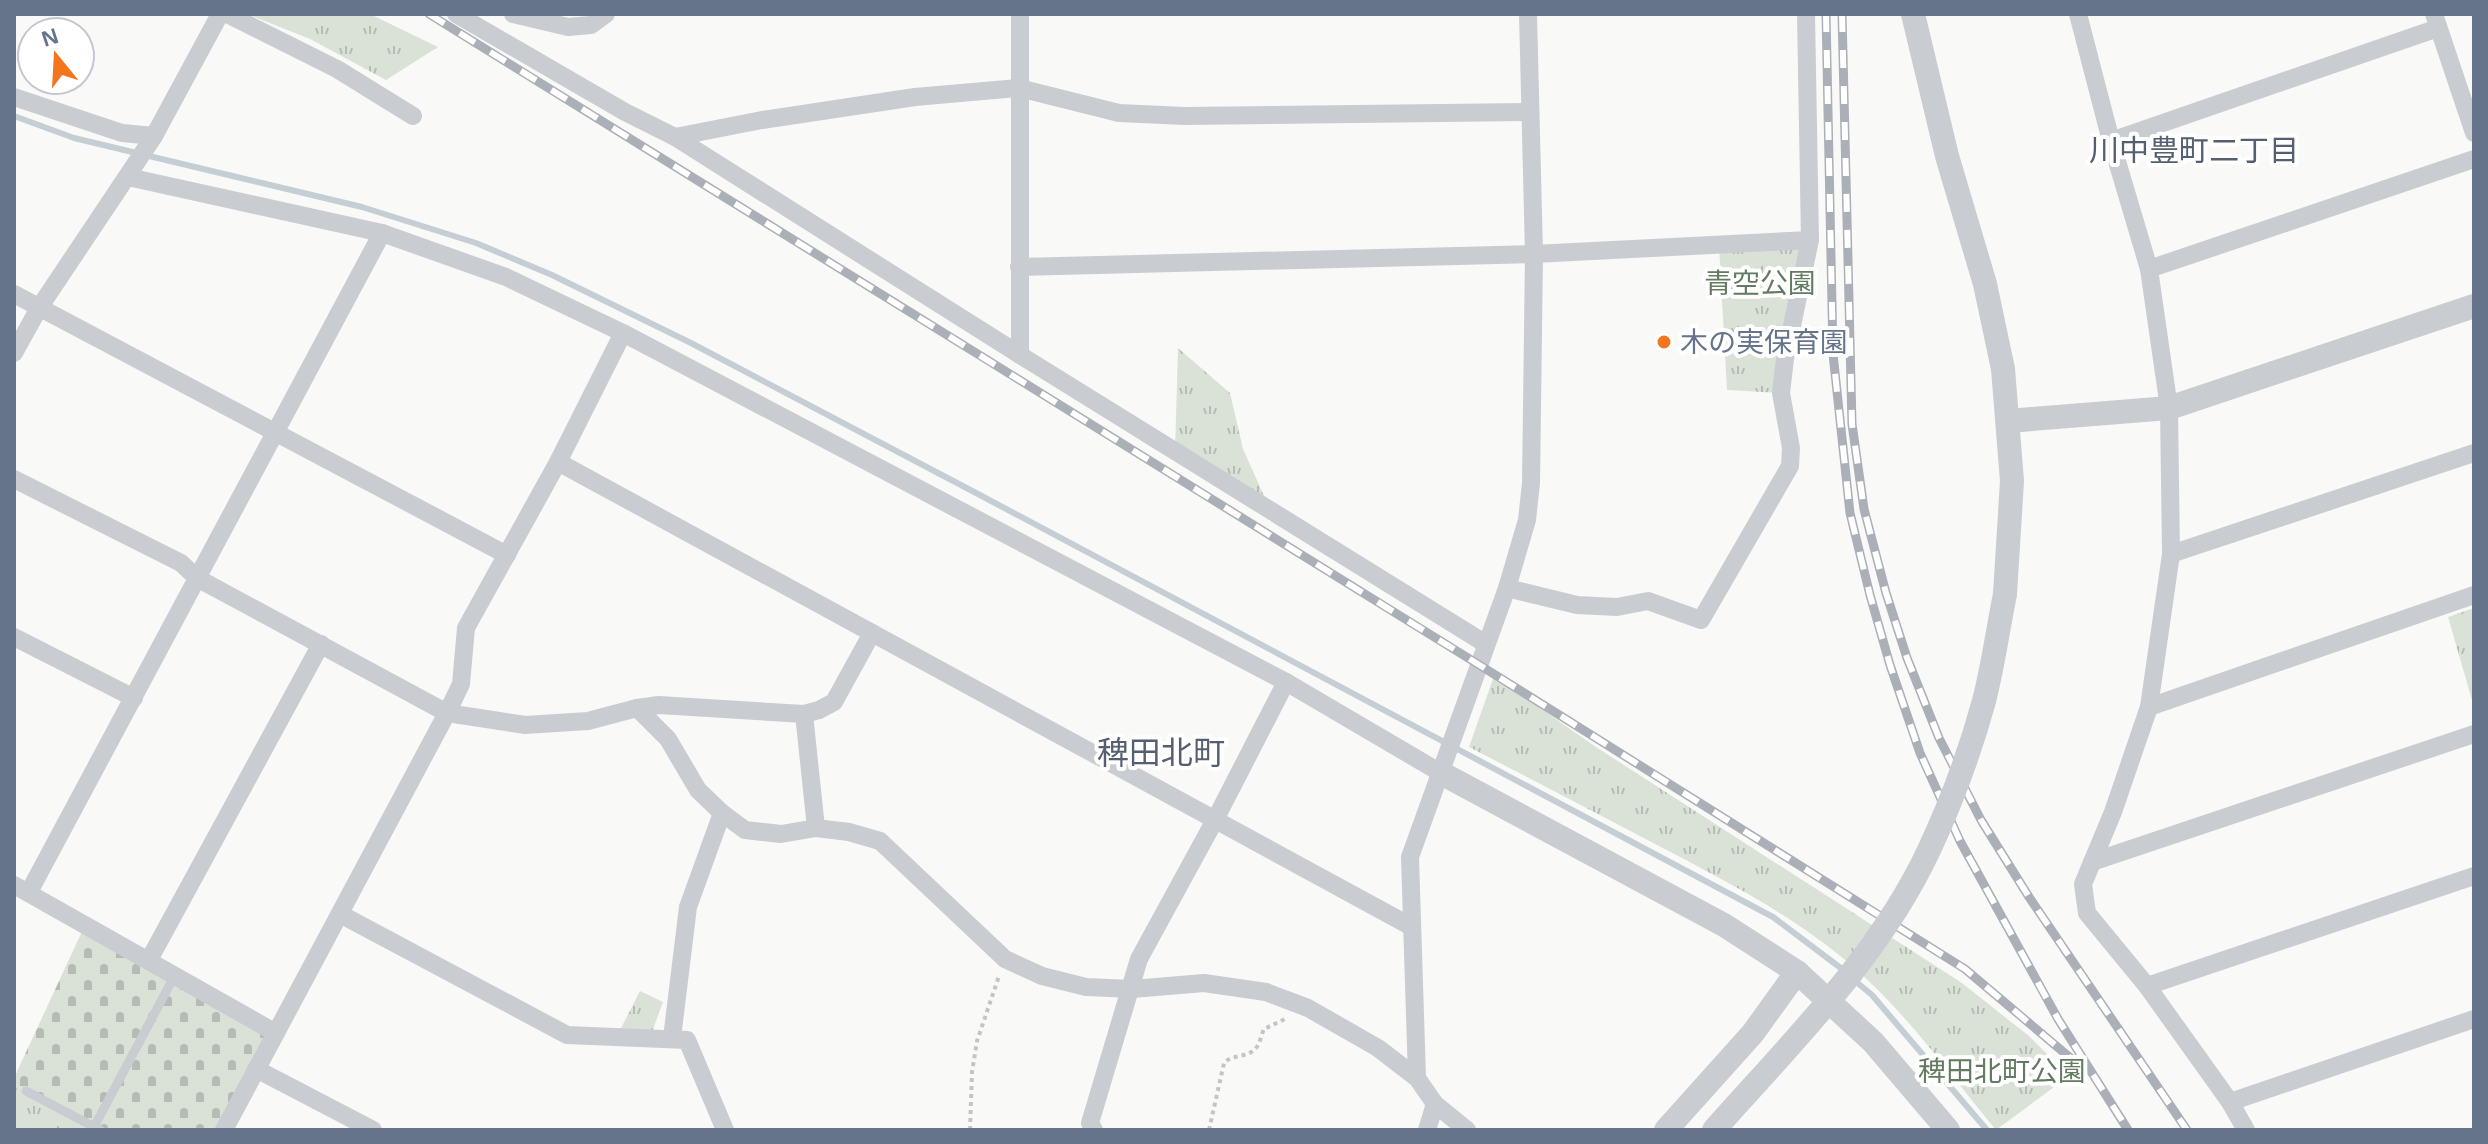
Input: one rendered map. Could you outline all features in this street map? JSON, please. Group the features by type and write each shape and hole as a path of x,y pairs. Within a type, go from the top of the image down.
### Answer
{"street":[{"path":"14,353 39,308 152,140 220,14"},
{"path":"227,14 337,69 413,116"},
{"path":"456,14 625,112 675,137 1486,644"},
{"path":"504,41 510,14 568,27 591,25 606,14"},
{"path":"1020,14 1020,355"},
{"path":"1417,1078 1410,857 1507,588 1527,520 1530,495 1534,254 1528,14"},
{"path":"1507,588 1577,605 1617,607 1648,601 1701,620 1790,466 1791,448 1781,393 1785,359 1810,240 1806,14"},
{"path":"1714,1130 1852,972 1893,913 1928,853 1953,795 1984,700 2005,594 2012,481 2003,369 1985,284 1947,156 1913,14"},
{"path":"2078,14 2149,269 2169,408 2171,554 2149,707 2113,812 2083,884 2087,913 2147,986 2230,1102 2246,1130"},
{"path":"2111,141 2436,21 2474,133"},
{"path":"675,137 762,120 915,97 1019,88 1119,113 1185,116 1529,112"},
{"path":"14,97 152,140"},
{"path":"2149,269 2474,159"},
{"path":"131,172 382,233 506,277 623,333 1286,682 1724,925 1797,972 1873,1042 1948,1130"},
{"path":"276,1033 22,888 134,698 382,233"},
{"path":"1019,267 1534,254 1810,240"},
{"path":"14,294 507,555"},
{"path":"2008,421 2169,408 2474,306"},
{"path":"224,1130 447,713 461,684 466,628 558,462 623,333"},
{"path":"2171,554 2474,453"},
{"path":"558,462 793,593 1216,818 1412,927"},
{"path":"14,479 181,563 197,578 447,713 525,725 588,721 659,705 804,714 834,702 872,633"},
{"path":"2149,707 2474,595"},
{"path":"14,637 134,698"},
{"path":"149,960 321,644"},
{"path":"1094,1130 1090,1123 1139,959 1286,682"},
{"path":"637,708 668,739 698,790 745,830 781,834 816,828 849,832 880,841 1005,959 1042,976 1086,987 1132,989 1204,983 1266,992 1308,1008 1378,1048 1417,1078 1435,1104 1467,1130"},
{"path":"804,714 816,828"},
{"path":"2092,862 2474,734"},
{"path":"672,1038 688,907 722,813"},
{"path":"2147,986 2474,876"},
{"path":"340,914 567,1035 687,1040 725,1130"},
{"path":"1666,1130 1753,1033 1797,972"},
{"path":"2230,1102 2474,1019"},
{"path":"256,1069 373,1130"},
{"path":"1427,1130 1435,1104"}],"lane":[{"path":"26,1091 97,1128 175,975"}],"path":[{"path":"970,1130 972,1072 977,1041 1005,959"},
{"path":"1209,1130 1221,1070 1228,1058 1252,1052 1264,1029 1308,1008"}],"green space":[{"path":"247,14 370,14 438,47 386,80 310,39"},
{"name":"青空公園","path":"1810,240 1781,393 1727,390 1719,246"},
{"path":"1178,348 1230,393 1243,449 1270,509 1175,450"},
{"path":"2474,608 2474,707 2448,617"},
{"name":"稗田北町公園","path":"1494,676 1596,747 1962,983 2029,1036 2069,1076 1996,1130 1897,1009 1860,973 1814,936 1712,874 1469,747"},
{"path":"85,925 276,1033 224,1130 100,1130 14,1084 14,1078"},
{"path":"640,991 663,1002 652,1032 620,1030"},
{"path":"14,1084 100,1130 14,1130"}],"waterway":[{"path":"14,116 74,138 362,207 476,243 552,275 691,343 1773,917 1846,972"},
{"path":"1854,980 1872,995 1987,1130"}],"railway":[{"path":"429,14 1965,969 2080,1066"},
{"path":"1826,14 1833,354 1850,513 1870,595 1920,753 1960,841 2058,1019 2128,1130"},
{"path":"1842,14 1852,424 1864,509 1886,593 1907,658 1939,738 1981,820 2029,897 2187,1130"}],"place":[{"name":"木の実保育園","path":"1664,342"}],"district":[{"name":"川中豊町二丁目","path":"2194,151"},
{"name":"稗田北町","path":"1161,753"}]}
